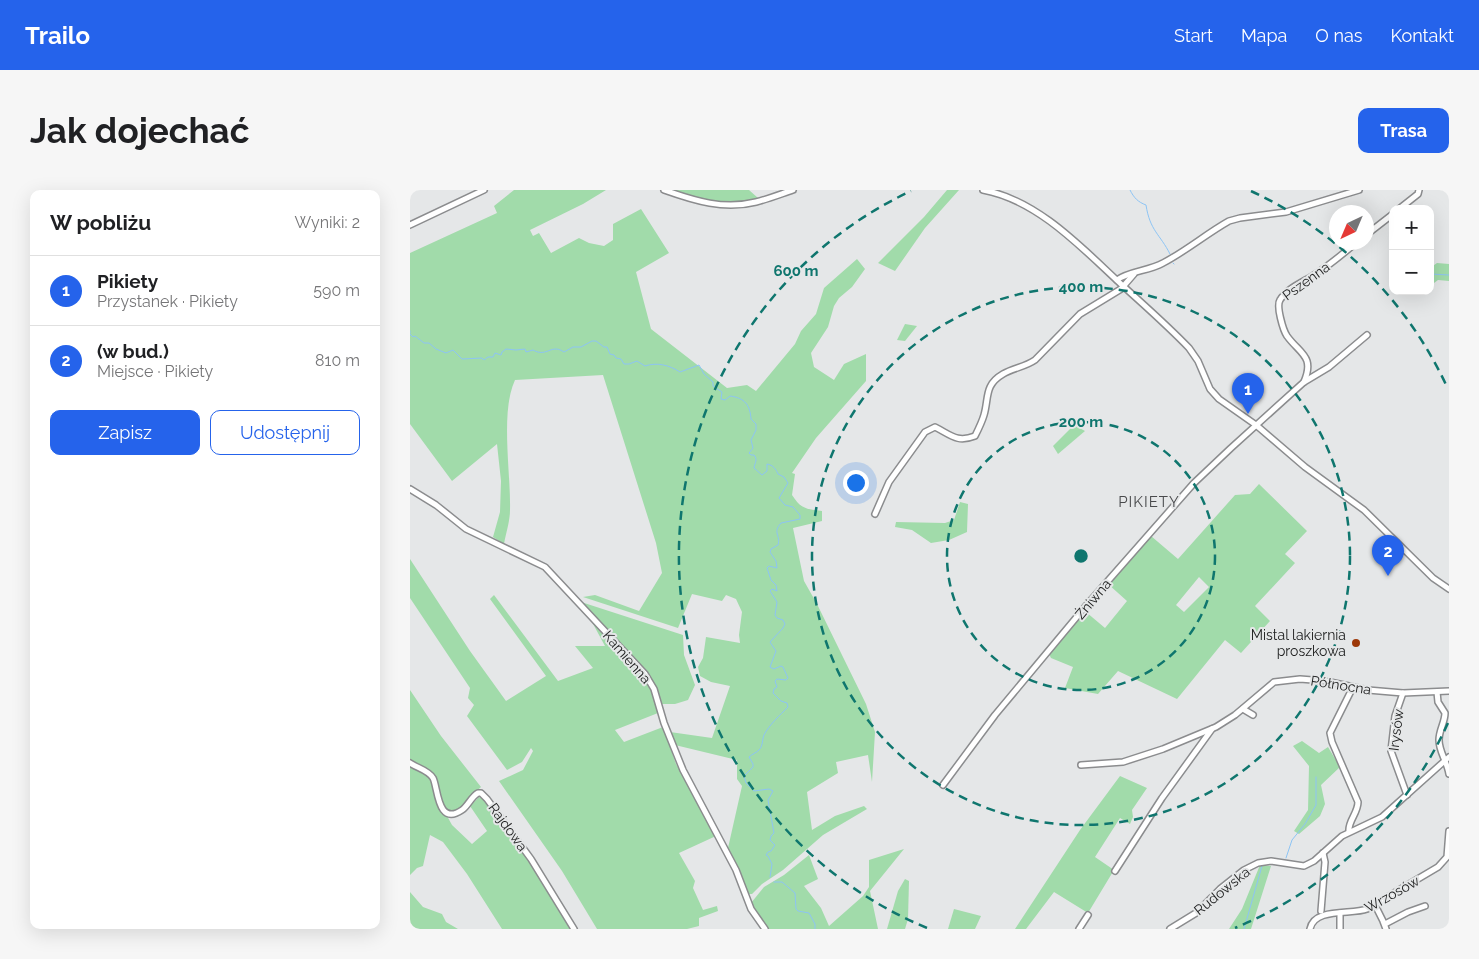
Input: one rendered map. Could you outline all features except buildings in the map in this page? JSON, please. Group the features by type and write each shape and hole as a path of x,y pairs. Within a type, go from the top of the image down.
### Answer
{"street":[{"path":"410,225 484,190"},
{"path":"664,190 699,202 726,206 756,202 793,190"},
{"path":"983,190 1012,199 1034,211 1084,248 1189,348 1198,361 1210,389 1219,399 1256,425 1305,467 1364,510 1433,578 1449,589"},
{"path":"1117,280 1124,275 1134,274 1163,263 1229,221 1286,212 1359,190"},
{"path":"1404,205 1418,194 1420,190"},
{"path":"1374,229 1389,217"},
{"name":"Pszenna","path":"1304,382 1308,374 1308,364 1305,355 1286,334 1278,308 1279,300 1347,250"},
{"path":"875,514 889,482 925,432 935,428 958,440 966,440 975,436 984,415 987,394 994,380 1002,374 1028,364 1080,314 1121,289 1134,274"},
{"path":"1256,425 1304,382 1328,367 1368,336"},
{"name":"Żniwna","path":"943,785 996,715 1112,576 1194,484 1256,425"},
{"name":"Kamienna","path":"410,489 430,500 466,529 545,567 645,674 654,689 664,723 682,770 736,870 751,909 765,929"},
{"name":"Północna","path":"1081,765 1123,762 1163,749 1213,728 1243,709 1268,686 1279,681 1300,679 1325,681 1353,687 1403,693 1449,691"},
{"path":"1349,832 1350,823 1358,808 1358,802 1332,742 1330,733 1353,687"},
{"path":"1437,692 1438,702 1446,713 1439,737 1440,751 1447,758 1449,774"},
{"name":"Irysów","path":"1403,693 1395,716 1391,751 1407,796"},
{"path":"1243,709 1253,715"},
{"path":"1115,871 1162,798 1213,728"},
{"name":"Rudowska","path":"1170,929 1196,913 1220,889 1244,870 1258,863 1271,861 1304,866 1314,861 1342,836 1377,821 1447,758"},
{"name":"Rajdowa","path":"410,763 432,776 439,803 448,813 452,814 462,810 478,793 481,793 487,799 531,858 574,929"},
{"name":"Wrzosów","path":"1310,929 1316,920 1328,914 1362,911 1443,863 1448,851 1449,831"},
{"path":"1321,910 1326,862 1322,853"},
{"path":"1374,905 1385,926 1416,908 1425,906"},
{"path":"1340,913 1340,929"},
{"path":"1079,929 1088,915"}],"green space":[{"path":"514,190 606,190 583,204 530,230 533,236 539,233 551,253 579,238 589,243 604,246 613,240 613,224 641,209 669,253 636,272 651,329 727,388 747,385 756,391 795,344 801,331 816,314 824,288 857,259 865,269 852,287 839,298 834,306 828,327 811,353 814,367 834,380 844,364 866,354 866,381 816,438 792,473 795,474 792,495 804,507 822,511 822,521 793,528 804,581 866,704 875,732 872,782 868,755 836,762 838,773 807,792 812,830 835,816 864,806 867,809 823,835 752,894 748,894 728,848 742,786 737,779 737,760 675,745 670,732 712,738 730,686 711,682 700,676 698,667 703,658 706,637 740,643 739,635 742,612 736,599 726,595 722,601 692,594 678,628 583,597 595,595 639,611 662,573 656,543 603,375 515,380 508,409 507,443 510,510 504,544 493,537 500,512 501,481 497,444 452,481 410,424 410,253 497,213 494,206"},
{"path":"672,190 749,190 758,198 742,203 725,204 707,201"},
{"path":"947,190 959,190 925,228 895,271 878,263 924,217"},
{"path":"1437,263 1449,264 1449,281 1438,280 1434,283 1434,265"},
{"path":"905,324 917,326 905,341 897,340"},
{"path":"1074,425 1085,431 1058,454 1053,446"},
{"path":"1259,484 1307,531 1285,554 1295,563 1255,606 1270,621 1241,653 1225,640 1177,699 1118,671 1098,694 1065,688 1073,667 1051,658 1049,654 1086,612 1105,628 1127,601 1108,584 1151,536 1178,559 1235,495 1250,494","holes":["1199,577 1209,587 1184,612 1176,605"]},
{"path":"960,502 968,504 967,532 949,540 931,543 912,530 895,527 896,522 945,523 954,520"},
{"path":"410,559 470,651 506,701 546,676 490,599 494,595 558,681 593,668 575,646 605,646 592,622 644,675 652,690 658,713 615,730 624,742 663,727 676,764 716,836 679,853 695,881 693,888 703,910 717,906 718,911 699,918 699,926 687,929 597,929 562,871 499,781 523,770 533,751 531,748 522,762 507,770 467,716 474,705 468,698 470,688 410,598"},
{"path":"578,601 683,635 684,655 695,685 688,700 675,704 661,704 656,687 648,674"},
{"path":"410,690 441,736 481,787 455,812 449,810 442,803 434,776 423,767 410,761"},
{"path":"1302,741 1319,753 1328,747 1340,767 1321,785 1325,804 1320,816 1299,834 1294,831 1308,810 1309,766 1293,746"},
{"path":"410,765 430,777 436,803 452,825 472,844 487,831 470,806 479,797 485,799 524,853 571,929 502,929 467,874 443,842 430,835 423,866 417,868 410,875"},
{"path":"1120,776 1147,788 1132,810 1133,817 1130,824 1120,818 1095,857 1114,870 1088,913 1054,892 1026,929 1015,929 1080,830"},
{"path":"904,849 870,891 878,929 768,929 751,903 764,887 784,875 809,855 818,879 804,886 821,908 829,926 863,896 869,887 869,860"},
{"path":"1260,865 1271,866 1251,929 1229,929 1242,909"},
{"path":"905,879 909,881 908,919 905,929 887,929 898,891"},
{"path":"410,892 423,907 442,914 446,922 458,929 410,929"},
{"path":"954,909 981,916 975,929 948,929"}],"waterway":[{"path":"1130,190 1136,199 1146,205 1150,221 1170,254"},
{"path":"1434,274 1449,275"},
{"path":"410,334 446,353 453,350 462,359 482,358 484,360 488,357 493,357 495,353 501,355 506,349 525,349 526,352 533,350 542,352 556,349 564,352 573,347 581,347 596,341 607,347 610,354 621,359 624,364 637,361 645,366 663,365 680,372 699,365 704,374 713,382 713,386 722,392 721,399 725,400 730,396 739,398 748,406 751,419 756,424 756,430 751,440 753,448 749,453 756,458 754,468 762,475 767,471 767,464 784,477 788,483 779,498 785,505 793,507 800,515 800,519 781,523 778,526 778,545 771,549 770,552 776,561 777,568 769,566 767,568 771,580 776,585 777,591 772,589 770,591 777,602 775,615 783,620 785,624 770,642 776,651 770,667 774,669 783,667 788,678 786,680 777,679 775,681 777,687 773,693 781,701 787,703 788,707 766,731 758,751 749,757 753,767 744,776 746,783 754,791 769,789 773,791 768,800 774,833 770,840 775,845 766,855 772,864 770,877"},
{"path":"1286,858 1292,840 1305,824 1316,805 1316,777"},
{"path":"1244,929 1262,866"},
{"path":"774,882 782,882 795,893 796,909 809,913 815,924 815,929"}],"place":[{"name":"Pikiety","path":"1248,414"},
{"name":"(w bud.)","path":"1388,576"},
{"name":"Mistal lakiernia proszkowa","path":"1356,643"}],"district":[{"name":"PIKIETY","path":"1149,502"}]}
